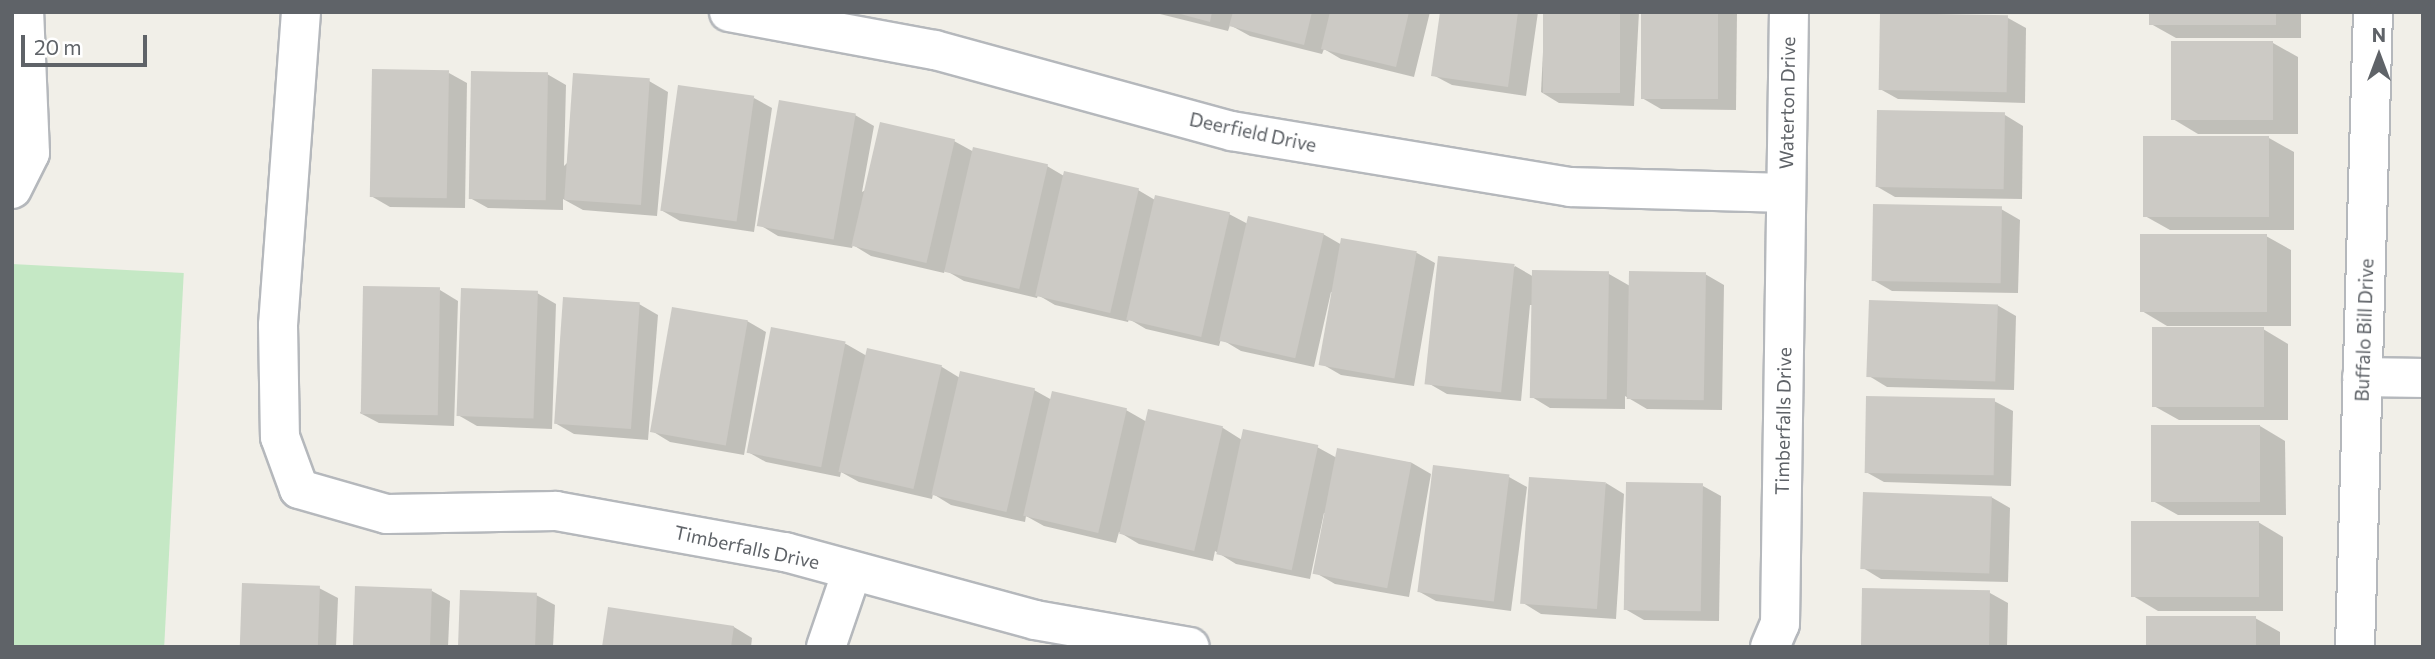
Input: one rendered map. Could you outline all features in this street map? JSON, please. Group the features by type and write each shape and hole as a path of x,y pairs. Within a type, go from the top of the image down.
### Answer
{"street":[{"path":"12,189 30,153 24,12"},
{"name":"Timberfalls Drive","path":"301,12 278,325 280,437 299,489 387,514 556,511 785,552 1035,620 1190,647"},
{"name":"Deerfield Drive","path":"729,12 934,50 1246,134 1570,187 1786,193"},
{"name":"Waterton Drive","path":"1786,193 1789,12"},
{"name":"Buffalo Bill Drive","path":"2355,647 2373,12"},
{"name":"Timberfalls Drive","path":"1770,647 1780,624 1786,193"},
{"path":"2362,377 2423,378"},
{"path":"826,647 852,571"}],"green space":[{"path":"12,264 184,273 164,647 12,647"}],"building":[{"path":"1173,12 1212,12 1210,22"},
{"path":"1233,12 1312,12 1304,45 1229,26"},
{"path":"1330,12 1409,12 1396,67 1321,49"},
{"path":"1440,12 1518,12 1508,87 1431,76"},
{"path":"1543,12 1620,12 1620,93 1543,93"},
{"path":"1641,12 1718,12 1718,99 1641,99"},
{"path":"2149,12 2276,12 2276,25 2149,25"},
{"path":"1880,13 2008,15 2007,92 1879,90"},
{"path":"2171,41 2273,41 2273,120 2171,120"},
{"path":"372,69 449,70 447,198 370,197"},
{"path":"471,71 548,72 546,200 469,199"},
{"path":"573,73 650,78 641,205 564,200"},
{"path":"678,85 754,96 737,221 660,211"},
{"path":"779,100 856,114 834,240 757,226"},
{"path":"1877,110 2005,112 2004,189 1876,187"},
{"path":"880,122 955,139 926,263 851,246"},
{"path":"2143,136 2269,136 2269,217 2143,217"},
{"path":"973,147 1048,164 1019,289 944,272"},
{"path":"1064,171 1139,188 1110,313 1035,296"},
{"path":"1155,195 1230,212 1201,337 1126,320"},
{"path":"1873,204 2002,206 2001,283 1872,281"},
{"path":"1248,216 1324,234 1295,358 1219,341"},
{"path":"2140,234 2267,234 2267,312 2140,312"},
{"path":"1341,238 1417,251 1394,378 1319,365"},
{"path":"1438,256 1515,264 1501,392 1425,384"},
{"path":"1532,270 1609,271 1607,399 1530,398"},
{"path":"1629,271 1706,272 1704,400 1627,399"},
{"path":"363,286 440,287 438,415 361,414"},
{"path":"461,288 538,291 533,419 457,416"},
{"path":"563,297 640,302 631,429 554,424"},
{"path":"1869,300 1998,305 1995,381 1866,377"},
{"path":"672,307 748,320 726,445 650,432"},
{"path":"771,327 846,342 821,467 747,453"},
{"path":"2152,327 2264,327 2264,407 2152,407"},
{"path":"867,348 942,365 913,489 838,472"},
{"path":"960,371 1035,388 1006,512 931,495"},
{"path":"1052,391 1127,408 1098,533 1023,516"},
{"path":"1866,396 1995,398 1994,475 1865,473"},
{"path":"1148,409 1223,426 1194,551 1119,534"},
{"path":"2151,425 2260,425 2260,502 2151,502"},
{"path":"1243,429 1318,445 1292,570 1216,554"},
{"path":"1337,448 1412,463 1387,588 1313,574"},
{"path":"1433,465 1509,474 1494,601 1417,592"},
{"path":"1529,477 1606,482 1597,609 1520,604"},
{"path":"1626,482 1703,483 1701,611 1624,610"},
{"path":"1863,492 1992,497 1989,573 1860,569"},
{"path":"2131,521 2259,521 2259,597 2131,597"},
{"path":"242,583 320,586 318,647 240,647"},
{"path":"355,586 432,589 430,647 353,647"},
{"path":"1862,588 1990,590 1989,647 1861,647"},
{"path":"460,590 537,593 535,647 458,647"},
{"path":"608,607 734,626 731,647 602,647"},
{"path":"2146,616 2256,616 2256,647 2146,647"}]}
